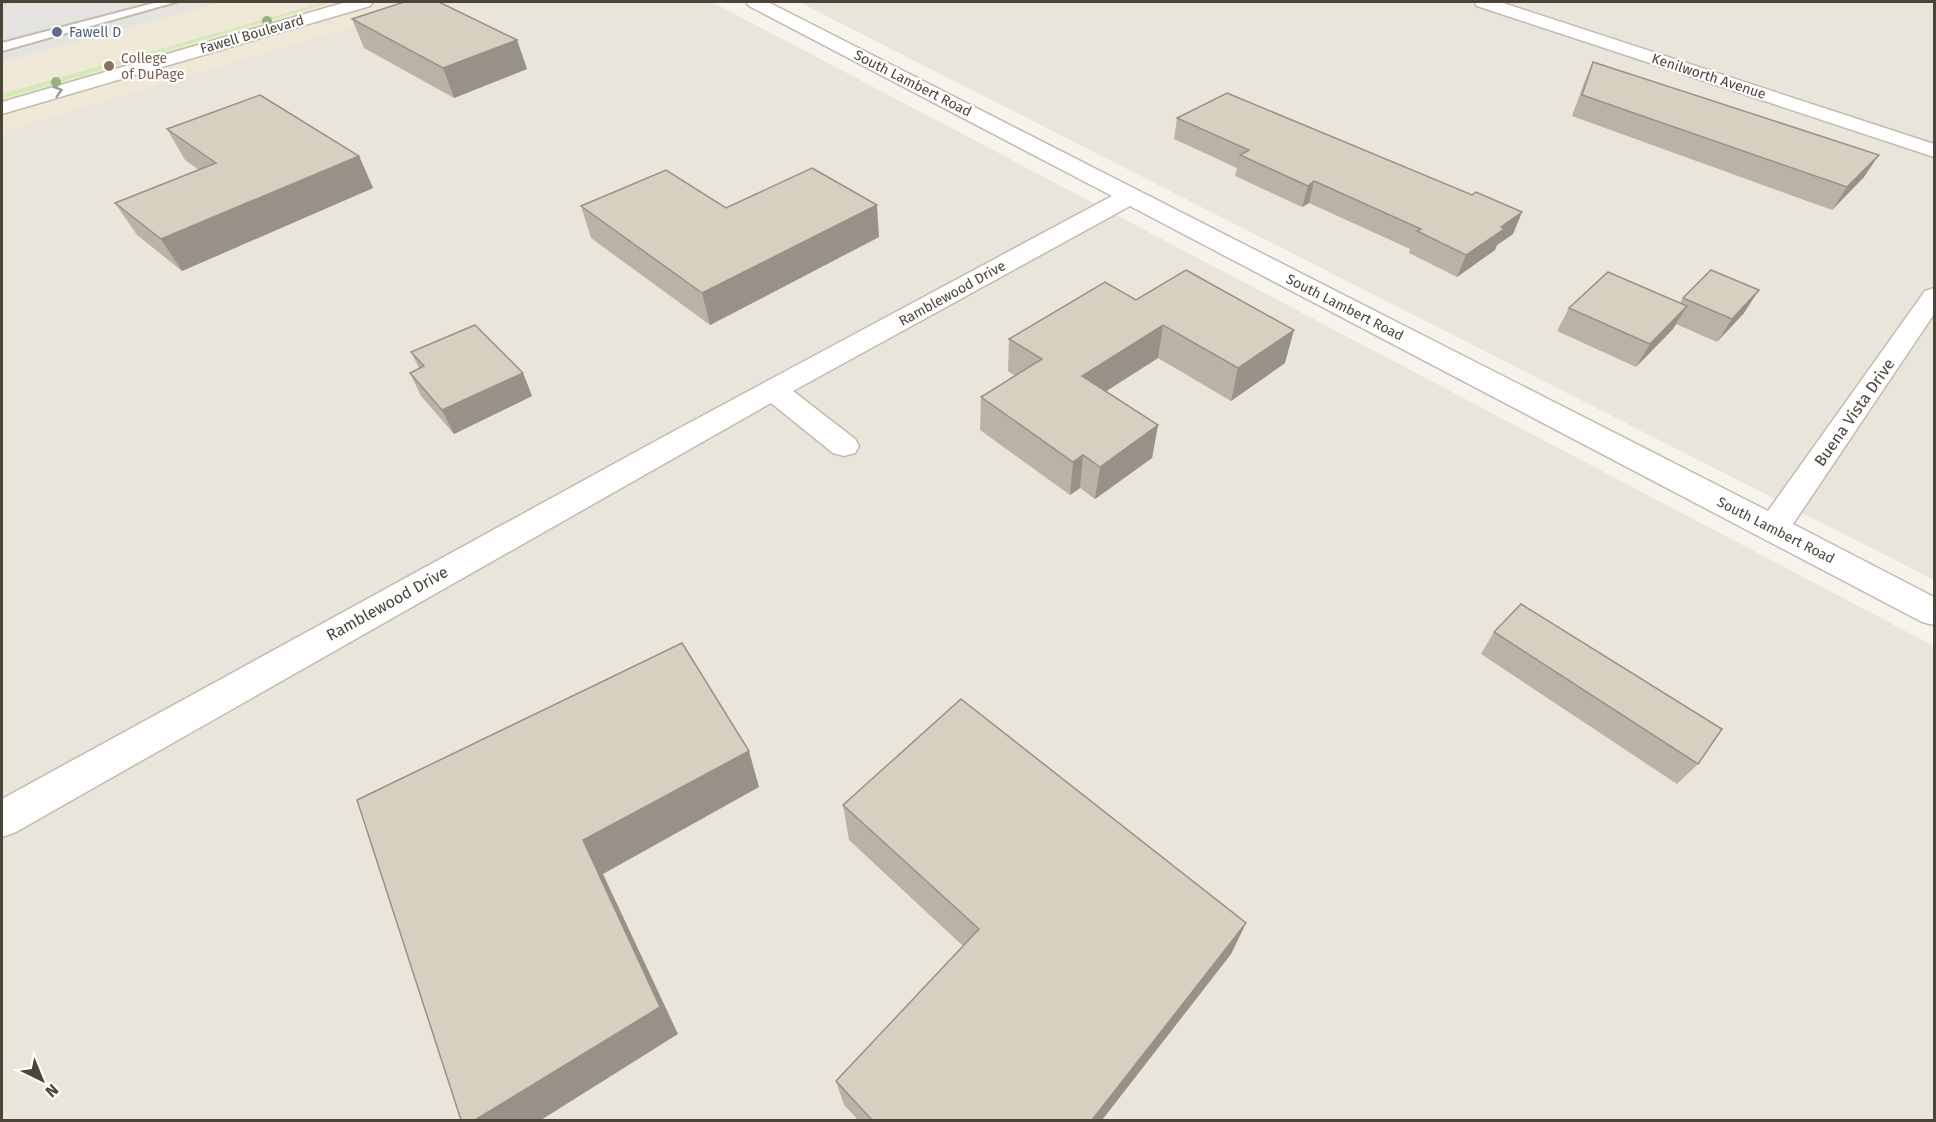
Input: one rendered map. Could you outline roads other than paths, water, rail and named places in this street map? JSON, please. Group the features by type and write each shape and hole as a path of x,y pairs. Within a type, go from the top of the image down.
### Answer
{"street":[{"name":"Fawell Boulevard","path":"276,8 299,2"},
{"name":"Fawell Boulevard","path":"2,108 364,2"},
{"name":"South Lambert Road","path":"755,2 1935,612"},
{"name":"Kenilworth Avenue","path":"1483,2 1935,151"},
{"name":"Ramblewood Drive","path":"2,819 773,390 1130,196"},
{"name":"Buena Vista Drive","path":"1773,528 1935,296"},
{"path":"773,390 844,446"}],"lane":[{"path":"2,47 170,2"}],"place":[{"name":"Fawell D","path":"57,32"},
{"name":"College of DuPage","path":"109,66"}]}
